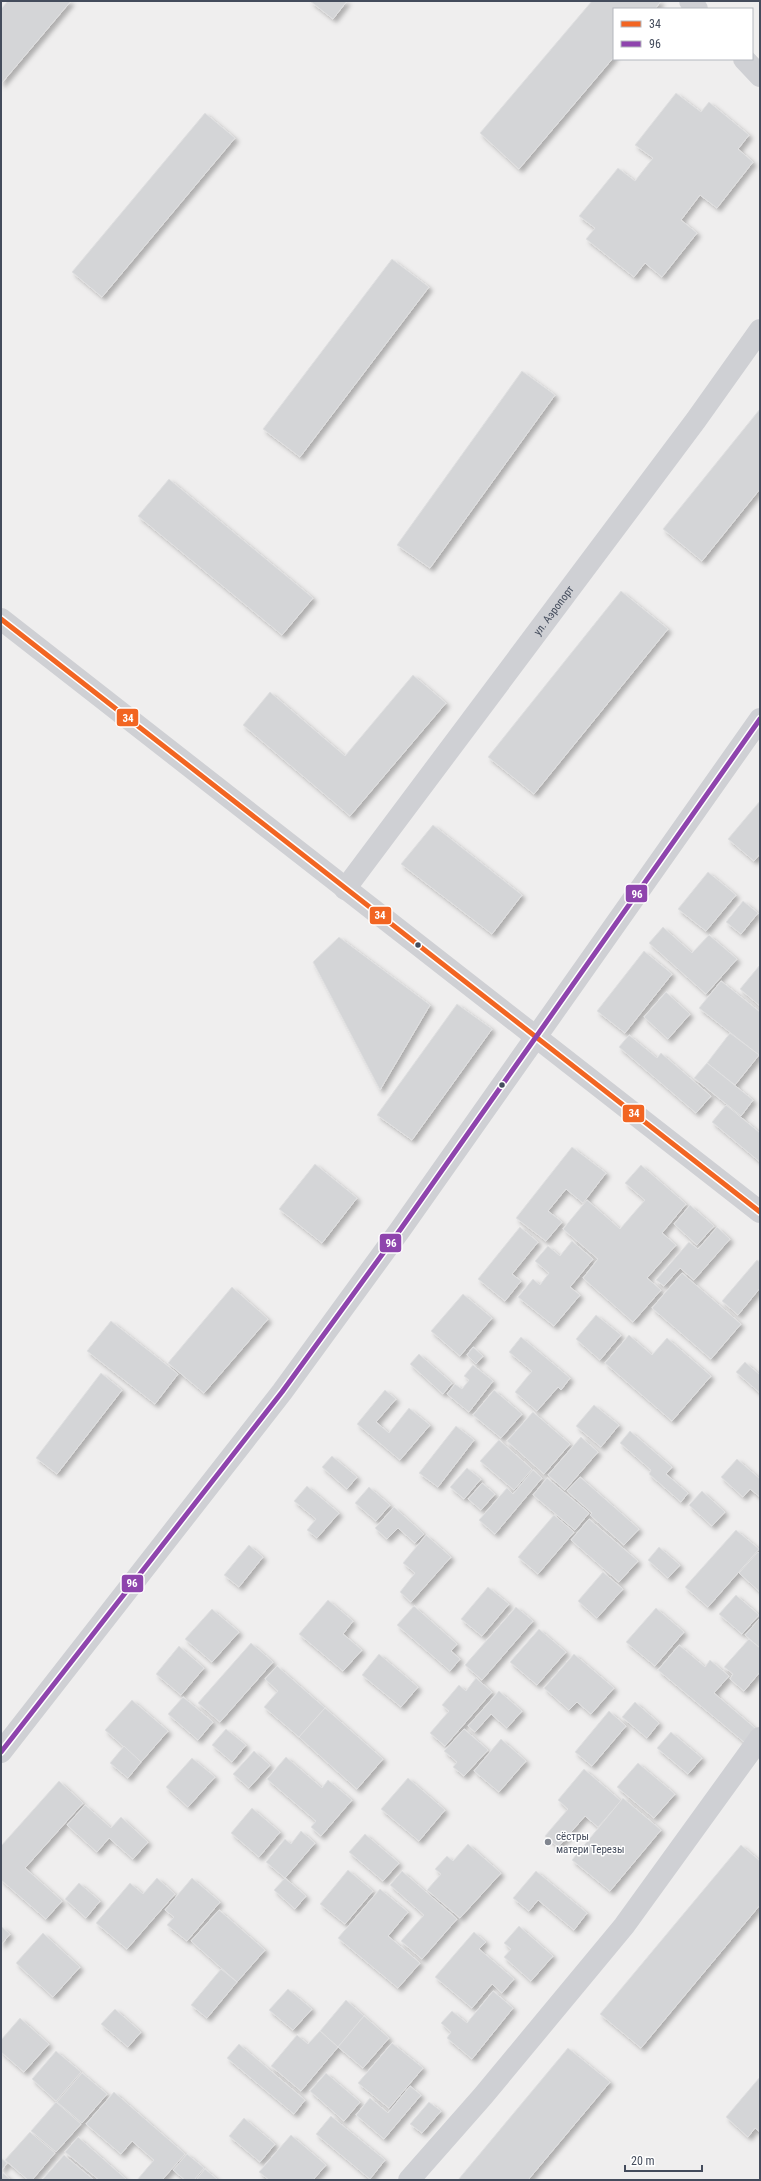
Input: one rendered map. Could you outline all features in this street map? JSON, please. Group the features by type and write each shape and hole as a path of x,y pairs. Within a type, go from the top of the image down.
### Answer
{"street":[{"path":"745,60 760,76"},
{"name":"ул. Аэропорт","path":"345,889 686,433 760,330"},
{"path":"1,619 760,1212"},
{"path":"1,1752 282,1392 400,1230 760,719"},
{"path":"409,2180 483,2096 624,1926 760,1738"}],"building":[{"path":"8,1 71,1 1,84 1,9"},
{"path":"310,1 347,1 333,19"},
{"path":"592,1 661,1 656,8 613,8 613,58 519,169 480,133"},
{"path":"676,93 701,112 709,102 749,135 738,149 753,162 717,208 700,195 681,220 697,233 662,277 645,263 634,277 586,239 595,228 579,216 618,168 635,181 653,158 635,145"},
{"path":"205,113 235,138 102,297 72,272"},
{"path":"392,259 429,287 300,457 263,429"},
{"path":"522,371 555,395 430,568 397,545"},
{"path":"760,409 760,489 702,561 663,529"},
{"path":"169,479 313,598 282,635 138,516"},
{"path":"621,591 668,629 534,794 488,757"},
{"path":"413,675 446,703 350,816 243,725 270,692 345,756"},
{"path":"760,801 760,854 754,861 728,839"},
{"path":"433,825 522,895 492,934 401,864"},
{"path":"708,872 736,895 706,931 678,909"},
{"path":"743,901 758,913 741,934 726,922"},
{"path":"663,927 692,953 709,935 737,959 706,994 649,943"},
{"path":"339,937 430,1005 380,1090 313,962"},
{"path":"644,951 672,974 625,1033 597,1011"},
{"path":"760,965 760,1006 740,989"},
{"path":"721,981 760,1012 759,1055 699,1008"},
{"path":"666,992 690,1014 668,1039 644,1017"},
{"path":"457,1004 492,1029 412,1140 377,1115"},
{"path":"730,1033 759,1055 735,1085 707,1063"},
{"path":"629,1035 657,1058 661,1053 711,1096 696,1113 619,1047"},
{"path":"707,1063 753,1100 741,1116 694,1078"},
{"path":"726,1105 760,1133 760,1162 712,1122"},
{"path":"572,1147 606,1173 583,1203 566,1189 548,1211 562,1222 546,1241 516,1218"},
{"path":"315,1164 357,1198 322,1243 279,1209"},
{"path":"641,1165 686,1204 662,1233 676,1245 647,1278 661,1290 633,1322 583,1278 598,1259 563,1229 587,1200 620,1229 645,1200 625,1183"},
{"path":"690,1205 714,1226 697,1245 674,1224"},
{"path":"520,1227 538,1242 512,1274 521,1281 505,1301 478,1279"},
{"path":"717,1227 730,1239 694,1280 680,1268 664,1286 656,1280 689,1242 698,1249"},
{"path":"572,1241 593,1259 570,1287 580,1295 554,1326 518,1297 533,1279 540,1285 549,1273 535,1261 548,1246 560,1256"},
{"path":"757,1260 760,1262 760,1288 738,1315 722,1301"},
{"path":"682,1273 741,1324 711,1359 652,1308"},
{"path":"232,1287 268,1319 204,1393 168,1363"},
{"path":"463,1294 492,1318 460,1356 431,1331"},
{"path":"596,1315 621,1335 600,1360 576,1339"},
{"path":"111,1321 178,1374 155,1404 87,1351"},
{"path":"629,1335 652,1355 667,1338 711,1376 672,1421 605,1363"},
{"path":"521,1337 570,1378 561,1390 558,1387 537,1411 515,1392 532,1371 509,1352"},
{"path":"473,1347 483,1356 476,1364 467,1355"},
{"path":"419,1354 452,1383 443,1394 410,1364"},
{"path":"745,1362 760,1375 760,1393 736,1372"},
{"path":"473,1365 493,1381 469,1412 447,1394 455,1384 462,1389 469,1380 464,1376"},
{"path":"101,1373 122,1390 57,1474 36,1458"},
{"path":"385,1390 396,1399 376,1422 389,1433 409,1408 430,1425 400,1460 357,1424"},
{"path":"494,1390 522,1414 501,1438 473,1415"},
{"path":"594,1405 619,1425 601,1447 576,1426"},
{"path":"533,1412 570,1444 544,1474 507,1441"},
{"path":"456,1426 474,1440 438,1487 419,1473"},
{"path":"630,1431 672,1467 666,1474 688,1493 681,1502 649,1474 651,1470 620,1443"},
{"path":"581,1437 598,1452 565,1490 548,1475"},
{"path":"499,1440 532,1469 514,1490 480,1461"},
{"path":"332,1456 357,1477 347,1489 322,1467"},
{"path":"737,1459 760,1479 760,1497 750,1489 743,1497 721,1477"},
{"path":"467,1468 481,1479 464,1499 450,1487"},
{"path":"533,1470 542,1478 495,1534 479,1520 507,1488 513,1494"},
{"path":"580,1477 639,1529 624,1545 590,1515 592,1513 567,1491"},
{"path":"547,1478 589,1513 575,1530 533,1495"},
{"path":"482,1483 495,1494 481,1510 468,1499"},
{"path":"307,1486 339,1513 317,1538 307,1530 316,1519 294,1501"},
{"path":"369,1487 390,1505 376,1521 355,1503"},
{"path":"702,1491 725,1512 712,1526 689,1505"},
{"path":"394,1507 424,1534 415,1543 398,1528 387,1539 375,1528"},
{"path":"554,1515 574,1532 538,1574 518,1557"},
{"path":"589,1519 638,1561 619,1582 571,1540"},
{"path":"736,1530 759,1549 708,1607 685,1587"},
{"path":"426,1535 451,1557 411,1602 400,1592 415,1573 403,1563"},
{"path":"249,1545 263,1557 239,1587 224,1575"},
{"path":"659,1547 680,1565 668,1578 648,1560"},
{"path":"758,1552 760,1554 760,1592 739,1573"},
{"path":"603,1572 623,1589 597,1618 578,1601"},
{"path":"488,1587 509,1604 482,1636 461,1619"},
{"path":"736,1595 759,1615 742,1634 719,1614"},
{"path":"328,1600 353,1621 343,1634 362,1650 343,1671 299,1634"},
{"path":"414,1606 457,1644 451,1651 460,1659 450,1671 397,1625"},
{"path":"516,1607 533,1621 482,1680 465,1665"},
{"path":"656,1608 684,1632 655,1666 626,1642"},
{"path":"212,1609 239,1632 212,1662 185,1639"},
{"path":"760,1618 760,1648 745,1635"},
{"path":"539,1629 566,1652 537,1685 510,1662"},
{"path":"749,1639 760,1648 760,1672 744,1691 730,1679 733,1674 724,1667"},
{"path":"251,1643 273,1662 220,1722 198,1703"},
{"path":"679,1645 705,1667 710,1660 729,1676 714,1693 756,1729 744,1742 658,1670"},
{"path":"179,1646 204,1668 181,1695 156,1674"},
{"path":"379,1654 418,1687 401,1707 362,1675"},
{"path":"574,1654 614,1688 591,1714 577,1702 569,1710 544,1688"},
{"path":"277,1666 325,1708 299,1737 264,1707 278,1691 265,1679"},
{"path":"476,1678 492,1692 445,1746 430,1733 449,1711 442,1705 459,1685 466,1691"},
{"path":"499,1691 522,1711 507,1728 491,1714 475,1732 468,1726"},
{"path":"183,1697 213,1722 198,1740 168,1714"},
{"path":"132,1700 168,1731 141,1762 105,1730"},
{"path":"635,1702 659,1723 647,1738 622,1717"},
{"path":"325,1708 383,1759 357,1789 299,1737"},
{"path":"609,1711 626,1726 592,1766 575,1752"},
{"path":"226,1729 246,1745 232,1762 212,1745"},
{"path":"464,1729 488,1750 464,1776 453,1767 457,1762 444,1751"},
{"path":"671,1732 702,1758 688,1774 657,1748"},
{"path":"501,1739 526,1761 499,1792 474,1771"},
{"path":"124,1746 141,1762 128,1778 110,1763"},
{"path":"254,1751 270,1765 249,1788 233,1774"},
{"path":"286,1757 322,1788 328,1780 352,1800 321,1836 311,1827 316,1821 267,1779"},
{"path":"192,1758 215,1777 188,1807 166,1787"},
{"path":"638,1763 675,1794 654,1818 617,1787"},
{"path":"584,1769 621,1801 598,1827 585,1816 558,1847 545,1836 568,1809 558,1800"},
{"path":"408,1778 445,1810 419,1841 381,1809"},
{"path":"59,1781 83,1803 25,1868 62,1901 46,1919 1,1880 1,1846"},
{"path":"623,1798 661,1830 610,1891 572,1860"},
{"path":"85,1805 111,1828 121,1817 148,1842 133,1859 109,1838 97,1852 67,1825"},
{"path":"252,1808 280,1832 259,1857 231,1833"},
{"path":"301,1831 315,1843 285,1878 266,1862 285,1839 291,1844"},
{"path":"365,1834 399,1863 383,1881 349,1852"},
{"path":"468,1844 501,1873 460,1918 427,1890 441,1874 435,1869 447,1856 453,1861"},
{"path":"741,1845 760,1861 760,1905 641,2048 600,2014"},
{"path":"348,1870 373,1891 345,1924 320,1904"},
{"path":"402,1871 457,1919 422,1959 401,1941 424,1915 390,1885"},
{"path":"536,1871 587,1913 574,1930 538,1900 529,1911 513,1898"},
{"path":"157,1878 175,1894 127,1949 96,1923 130,1883 143,1894"},
{"path":"192,1878 220,1902 187,1941 167,1925 174,1917 165,1910"},
{"path":"285,1878 306,1896 295,1909 274,1890"},
{"path":"79,1883 100,1901 86,1918 65,1899"},
{"path":"380,1889 408,1912 388,1936 420,1963 398,1988 338,1938"},
{"path":"219,1910 265,1950 237,1982 191,1941"},
{"path":"1,1926 10,1934 1,1945"},
{"path":"519,1926 553,1956 531,1981 504,1957 511,1949 504,1943"},
{"path":"474,1932 486,1942 479,1949 514,1979 502,1993 492,1984 472,2008 435,1977"},
{"path":"43,1933 80,1967 53,1997 16,1963"},
{"path":"221,1969 237,1982 207,2018 191,2005"},
{"path":"288,1989 312,2009 293,2030 269,2010"},
{"path":"493,1991 513,2008 472,2059 447,2038 451,2032 441,2023 452,2011 467,2023"},
{"path":"346,2000 364,2016 338,2047 320,2031"},
{"path":"115,2009 141,2032 128,2047 101,2024"},
{"path":"364,2016 389,2038 363,2068 338,2047"},
{"path":"20,2018 49,2044 24,2072 1,2052 1,2040"},
{"path":"320,2031 338,2047 301,2091 271,2066 297,2035 308,2044"},
{"path":"392,2043 423,2068 389,2108 358,2083"},
{"path":"239,2044 305,2100 294,2114 227,2058"},
{"path":"568,2048 610,2082 528,2180 458,2180"},
{"path":"56,2051 81,2072 56,2101 32,2079"},
{"path":"82,2073 107,2094 82,2123 57,2102"},
{"path":"326,2073 360,2102 344,2121 310,2091"},
{"path":"760,2077 760,2132 755,2128 748,2137 726,2117"},
{"path":"410,2086 421,2095 384,2139 356,2115 370,2098 388,2113"},
{"path":"114,2092 185,2154 162,2180 137,2180 154,2160 132,2141 121,2154 86,2124"},
{"path":"56,2102 81,2124 56,2152 31,2131"},
{"path":"429,2102 441,2111 422,2133 410,2124"},
{"path":"331,2116 385,2160 370,2179 316,2134"},
{"path":"244,2118 275,2144 260,2162 229,2136"},
{"path":"30,2132 55,2153 32,2180 28,2180 5,2160"},
{"path":"291,2135 326,2165 313,2180 269,2180 259,2172"},
{"path":"78,2137 127,2180 99,2180 65,2152"},
{"path":"187,2154 204,2168 194,2180 185,2180 173,2170"},
{"path":"64,2155 94,2180 42,2180"},
{"path":"1,2158 7,2163 1,2171"},
{"path":"205,2169 218,2180 196,2180"},
{"path":"3,2173 11,2180 1,2180"}],"transit line":[{"name":"34","path":"1,619 760,1212"},
{"name":"96","path":"1,1752 282,1392 400,1230 760,719"}],"place":[{"name":"сёстры матери Терезы","path":"548,1842"}]}
